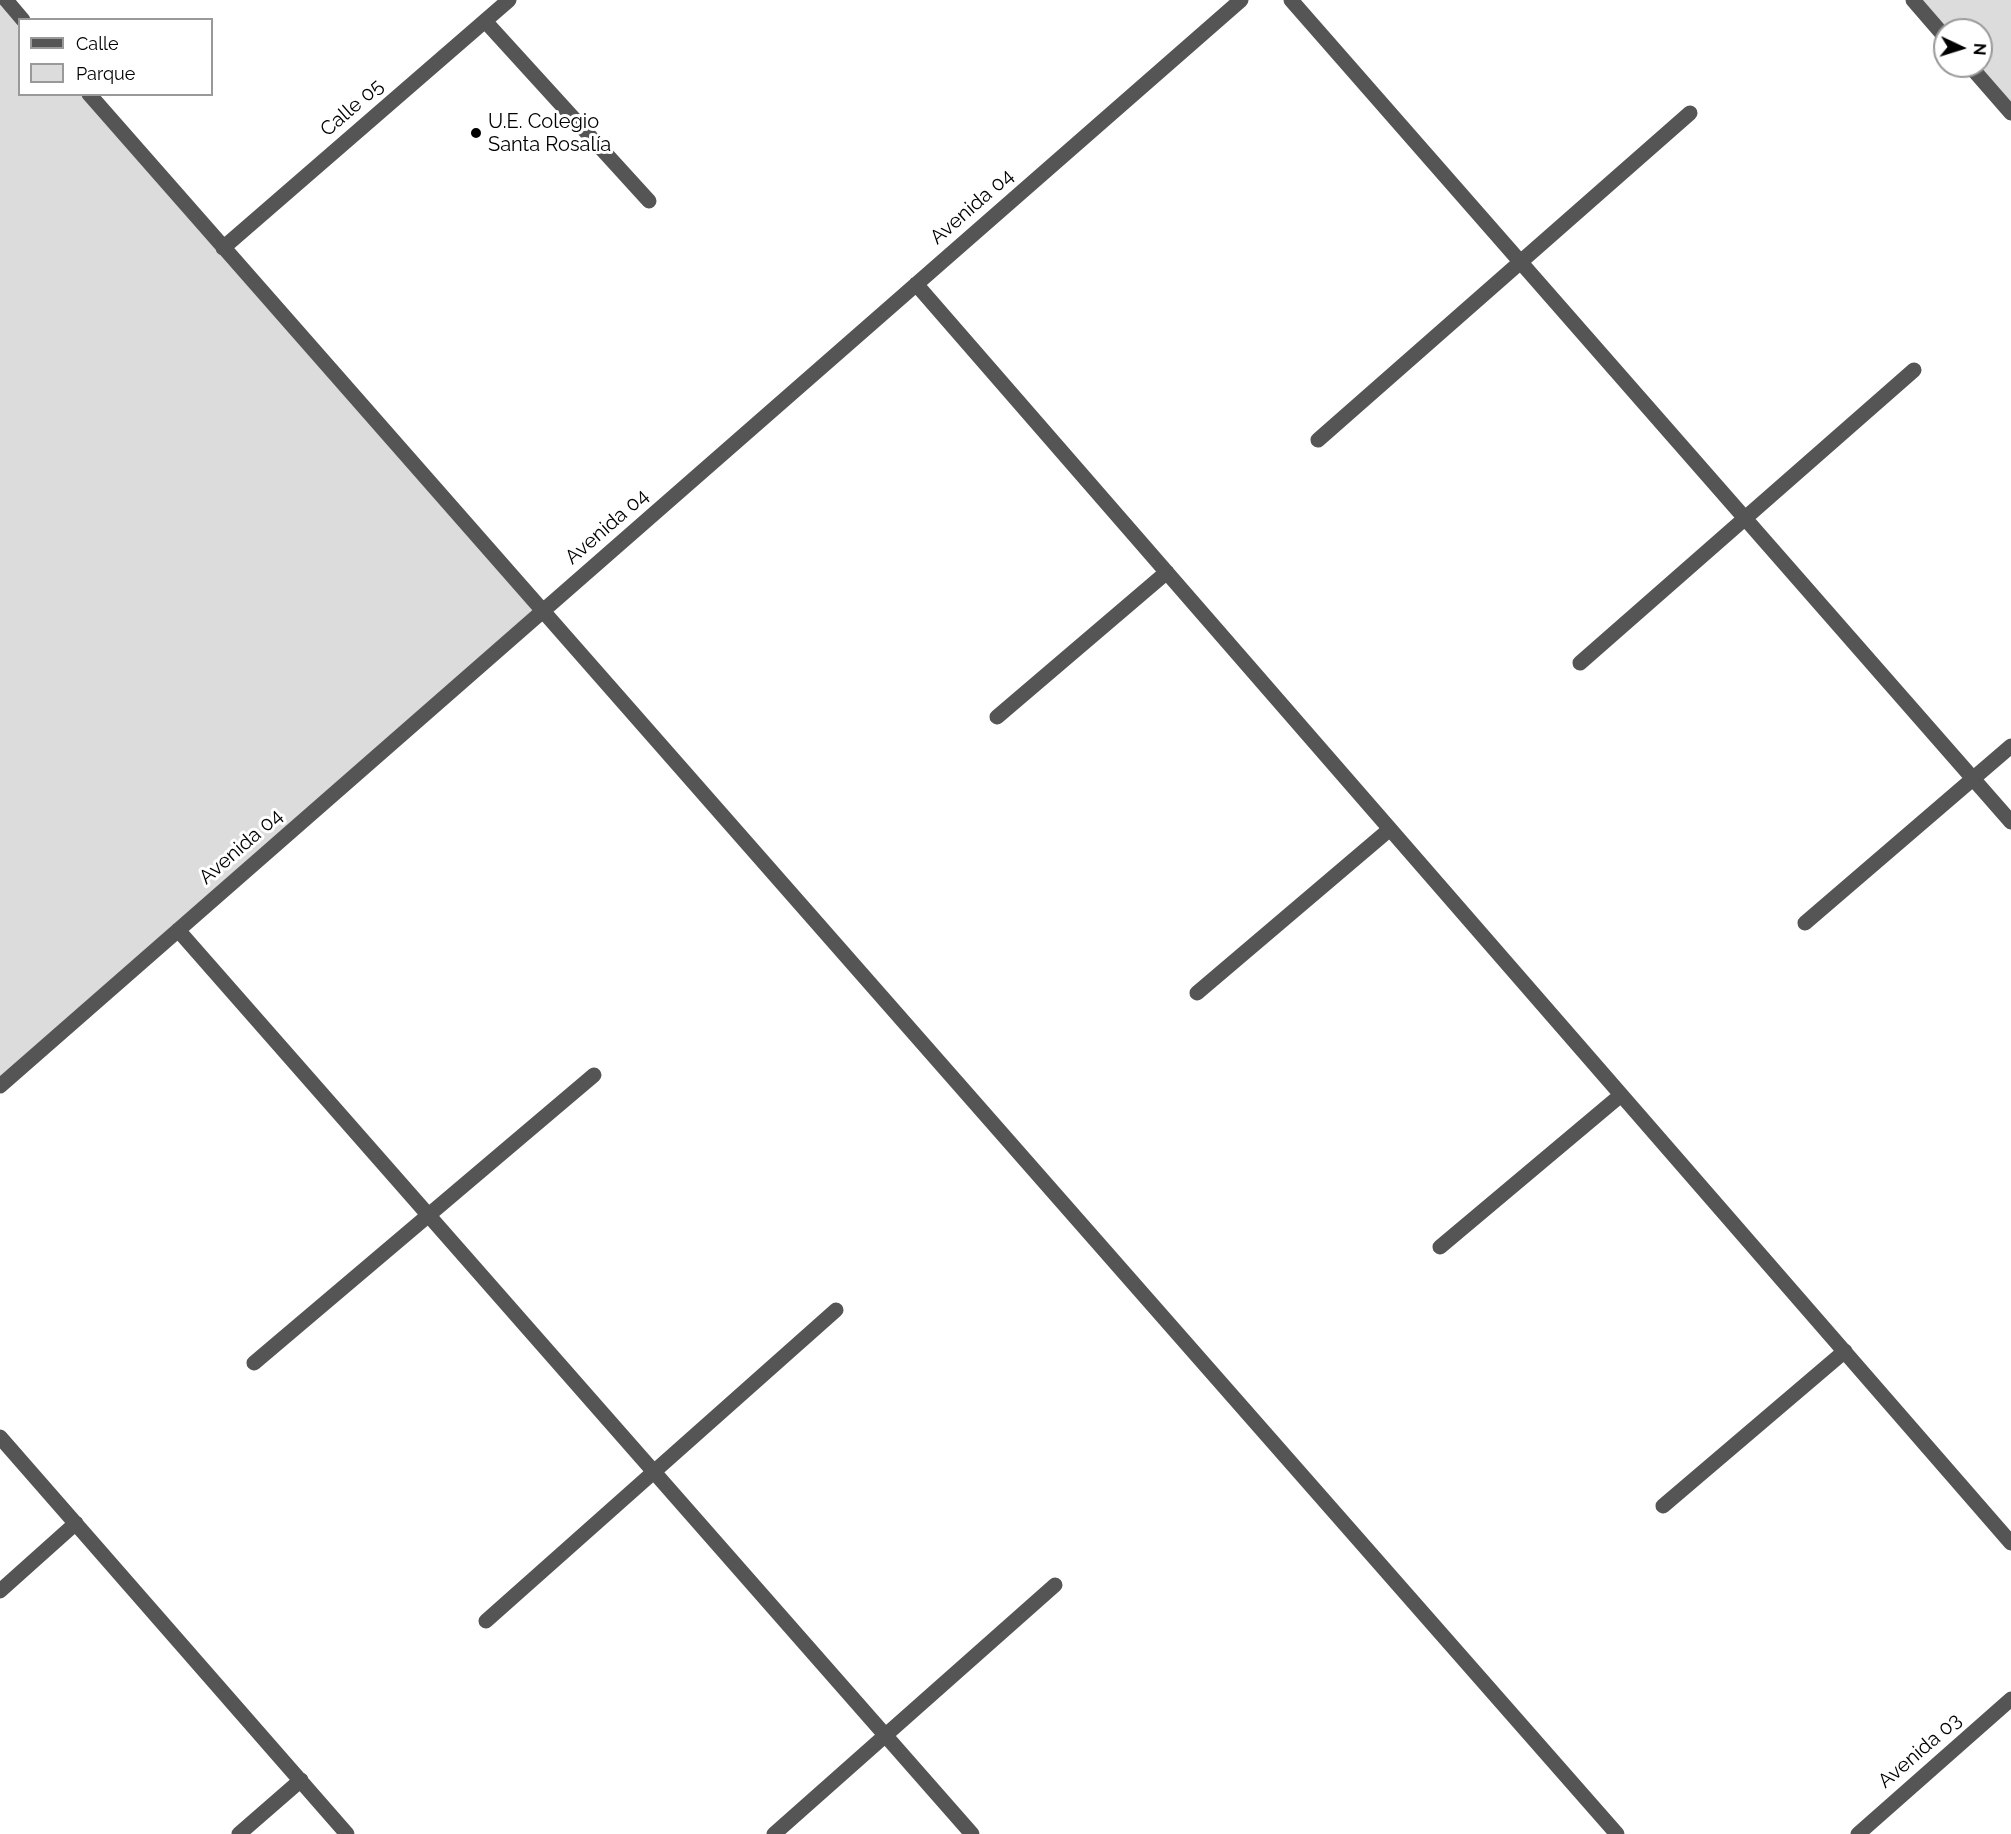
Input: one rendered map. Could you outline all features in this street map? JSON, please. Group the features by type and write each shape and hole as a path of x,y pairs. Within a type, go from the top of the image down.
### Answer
{"street":[{"path":"6,0 21,18"},
{"name":"Calle 05","path":"223,248 509,0"},
{"name":"Avenida 04","path":"0,1086 1241,0"},
{"path":"1291,0 2011,822"},
{"path":"1913,0 1933,23"},
{"path":"485,21 649,201"},
{"path":"1980,78 2011,113"},
{"path":"91,96 1617,1834"},
{"path":"1318,440 1690,114"},
{"path":"916,284 2011,1543"},
{"path":"1580,663 1914,370"},
{"path":"997,717 1167,572"},
{"path":"1805,923 2011,746"},
{"path":"1197,993 1390,829"},
{"path":"178,930 972,1834"},
{"path":"254,1363 594,1075"},
{"path":"1440,1248 1621,1095"},
{"path":"486,1621 836,1310"},
{"path":"1663,1506 1845,1351"},
{"path":"0,1437 347,1834"},
{"path":"0,1591 76,1523"},
{"path":"774,1834 1054,1585"},
{"name":"Avenida 03","path":"1858,1834 2011,1700"},
{"path":"239,1834 301,1780"}],"green space":[{"path":"0,0 18,18 18,96 90,96 542,612 0,1086"},
{"path":"1913,0 2011,0 2011,113 1980,78 1993,78 1993,18 1933,19"}],"place":[{"name":"U.E. Colegio Santa Rosalía","path":"476,133"}]}
